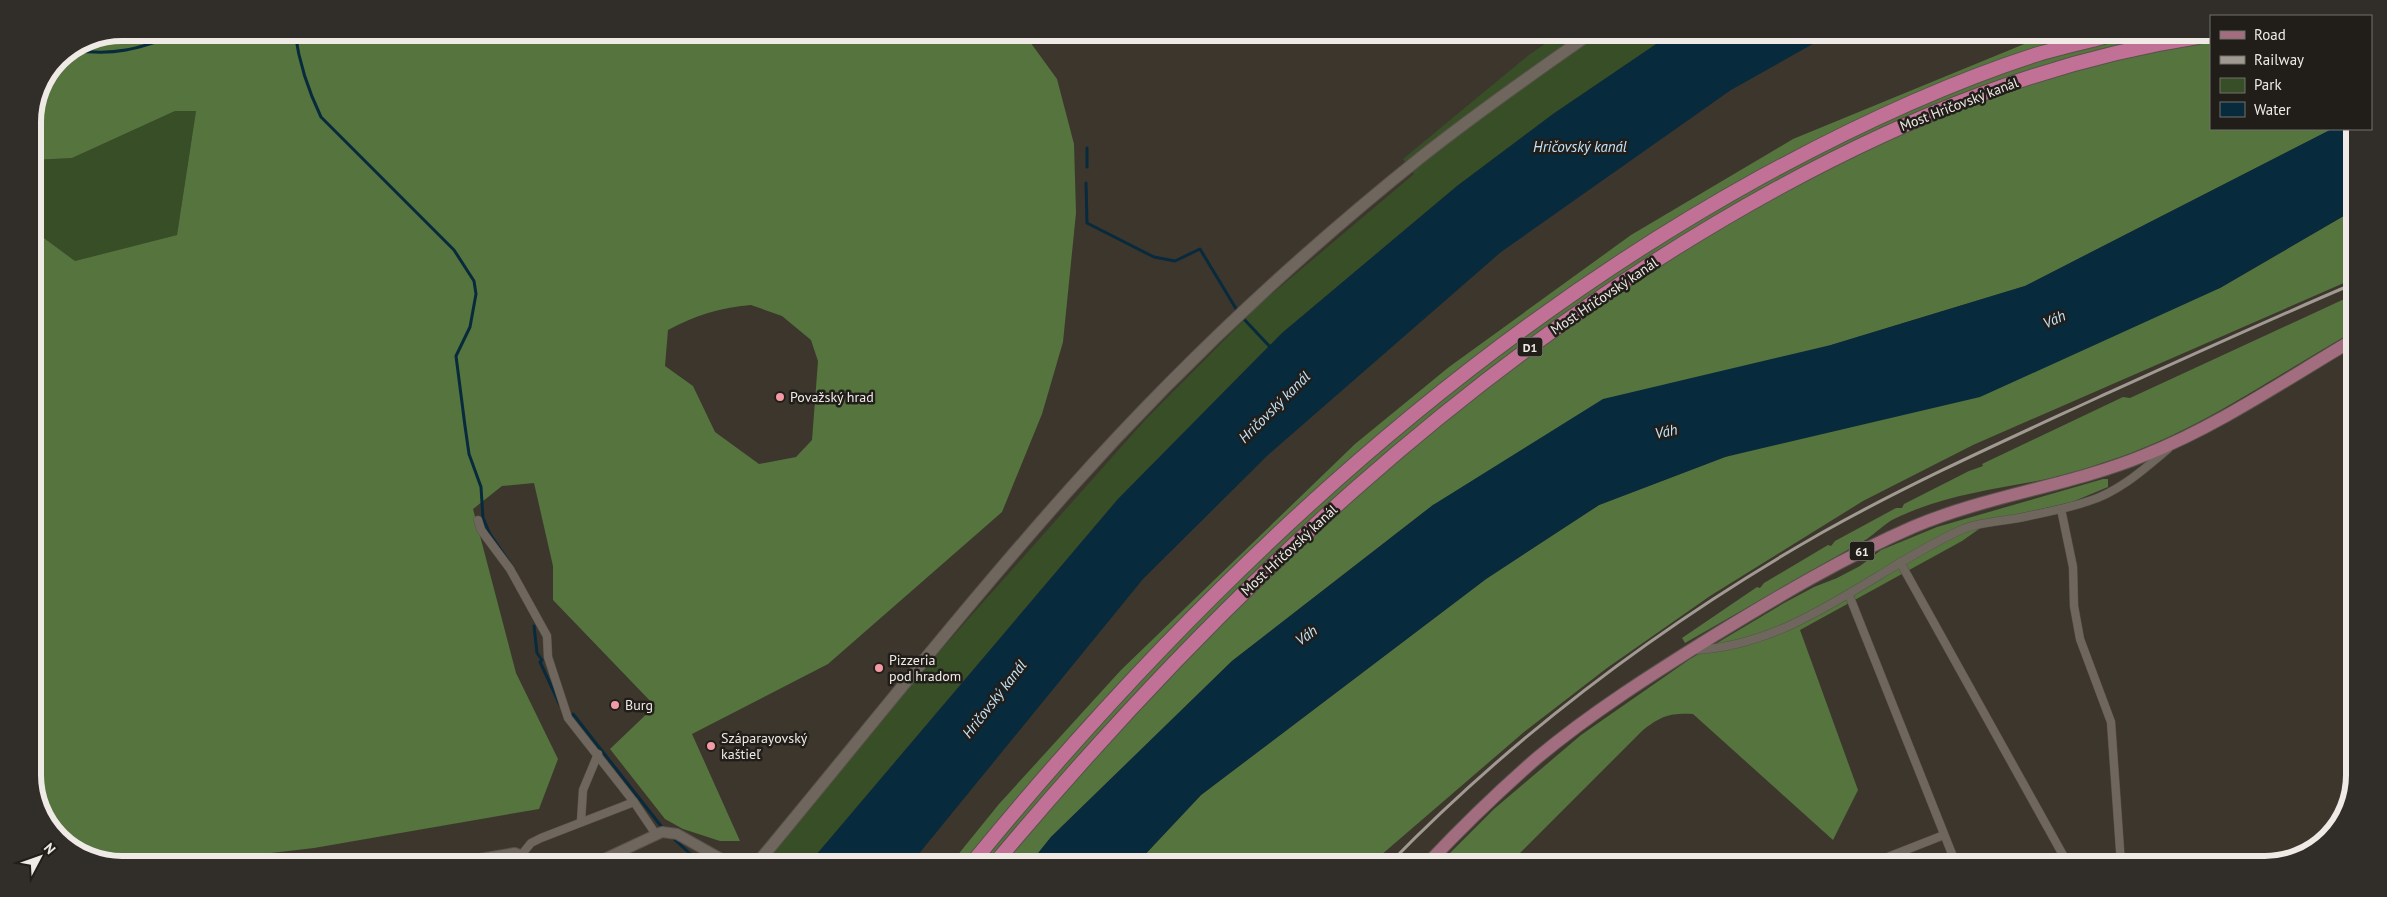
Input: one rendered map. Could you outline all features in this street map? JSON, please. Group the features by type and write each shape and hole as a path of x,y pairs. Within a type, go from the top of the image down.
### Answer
{"highway":[{"name":"Most Hričovský kanál","path":"978,856 1075,742 1136,675 1253,558 1394,432 1518,333 1586,285 1685,220 1856,126 1980,74 2039,54 2089,41"},
{"name":"Most Hričovský kanál","path":"1001,856 1104,736 1202,633 1267,570 1378,468 1474,389 1585,307 1693,236 1745,206 1807,172 1917,118 1985,91 2107,54 2177,41"}],"main road":[{"path":"763,856 1070,488 1219,335 1300,260 1420,158 1518,84 1580,41"},
{"name":"61","path":"1435,856 1478,811 1539,756 1619,698 1691,650 1834,566 1917,526 1967,508 2111,468 2178,441 2346,344"}],"street":[{"path":"1691,650 1716,649 1753,639 1799,621 1849,595 1900,562 1965,528 2061,509 2091,501 2107,494 2143,470 2178,441"},
{"path":"2061,509 2073,568 2074,606 2080,639 2111,722 2120,856"},
{"path":"478,520 482,530 510,569 547,636 551,666 568,718 597,758 634,802 655,833"},
{"path":"1900,562 2064,856"},
{"path":"1849,595 1953,856"},
{"path":"581,821 584,790 597,758"},
{"path":"522,854 531,843 581,821 634,802"},
{"path":"610,856 655,833 662,832 677,834 716,856"},
{"path":"1890,856 1944,835"},
{"path":"493,856 508,853 525,856"}],"green space":[{"path":"123,41 316,41 323,44 328,41 1029,41 1057,79 1074,144 1076,213 1063,342 1042,414 1002,512 828,664 692,734 740,841 720,841 683,829 665,819 610,749 655,706 553,600 553,566 534,483 502,486 473,509 516,673 558,759 539,809 314,848 245,856 123,856 107,854 77,842 58,824 47,805 41,780 41,236 75,261 177,235 196,111 175,111 72,158 41,160 43,107 47,92 55,77 77,55 92,47","holes":["751,305 782,316 811,340 818,361 812,440 796,457 759,464 715,432 693,386 665,366 668,330 708,313"]},
{"path":"1550,41 1661,41 1553,114 1457,186 1282,333 1118,499 815,856 757,856 1146,419 1260,304 1414,174 1403,159 1530,54"},
{"path":"2031,41 2210,41 2210,130 2330,130 2025,286 1831,345 1433,505 1232,661 1051,837 1036,856 957,856 999,804 1121,670 1355,444 1449,367 1631,235 1793,139"},
{"path":"175,111 196,111 177,235 75,261 41,236 41,160 72,158"},
{"path":"2346,215 2346,282 1973,445 1863,501 1710,596 1607,668 1524,732 1380,856 1144,856 1201,795 1486,579 1599,505 1725,457 2220,288"},
{"path":"2346,298 2346,336 2239,400 2181,431 2120,457 2074,472 1950,498 1913,511 1890,521 1867,539 1685,643 1682,638 1757,587 1760,588 1764,583 1828,545 1831,546 1835,541 1896,508 1902,508 1904,504 1969,471 1983,466 1982,464 2123,397 2130,398"},
{"path":"2108,479 2108,487 2072,502 1992,520 1962,541 1800,630 1858,790 1833,840 1693,714 1678,714 1666,716 1642,731 1517,856 1447,856 1494,809 1581,735 1690,659 1784,603 1860,566 1881,550 1937,527"}],"water":[{"name":"Hričovský kanál","path":"1661,41 1818,41 1731,90 1501,252 1268,455 1143,579 917,856 815,856 1118,499 1282,333 1457,186 1553,114"},
{"name":"Váh","path":"2330,130 2346,130 2346,215 2220,288 1980,397 1725,457 1599,505 1486,579 1201,795 1144,856 1036,856 1051,837 1232,661 1433,505 1603,399 1831,345 2025,286"}],"waterway":[{"path":"84,51 117,51 158,41"},
{"path":"296,41 305,76 321,117 454,250 474,281 476,294 470,327 456,356 465,426 469,454 481,487 483,518 490,534 515,571"},
{"path":"1087,148 1087,167"},
{"path":"1086,183 1087,223 1154,257 1175,261 1200,249 1238,312"},
{"path":"1242,317 1272,349"},
{"path":"534,626 537,653 542,660 540,662 560,705"},
{"path":"573,714 661,826"},
{"path":"673,838 693,856"}],"railway":[{"path":"1397,856 1489,769 1595,682 1707,603 1764,567 1823,532 1960,462 2099,397 2346,287"}],"place":[{"name":"Považský hrad","path":"780,397"},
{"name":"Pizzeria pod hradom","path":"879,668"},
{"name":"Burg","path":"615,705"},
{"name":"Száparayovský kaštieľ","path":"711,746"}]}
